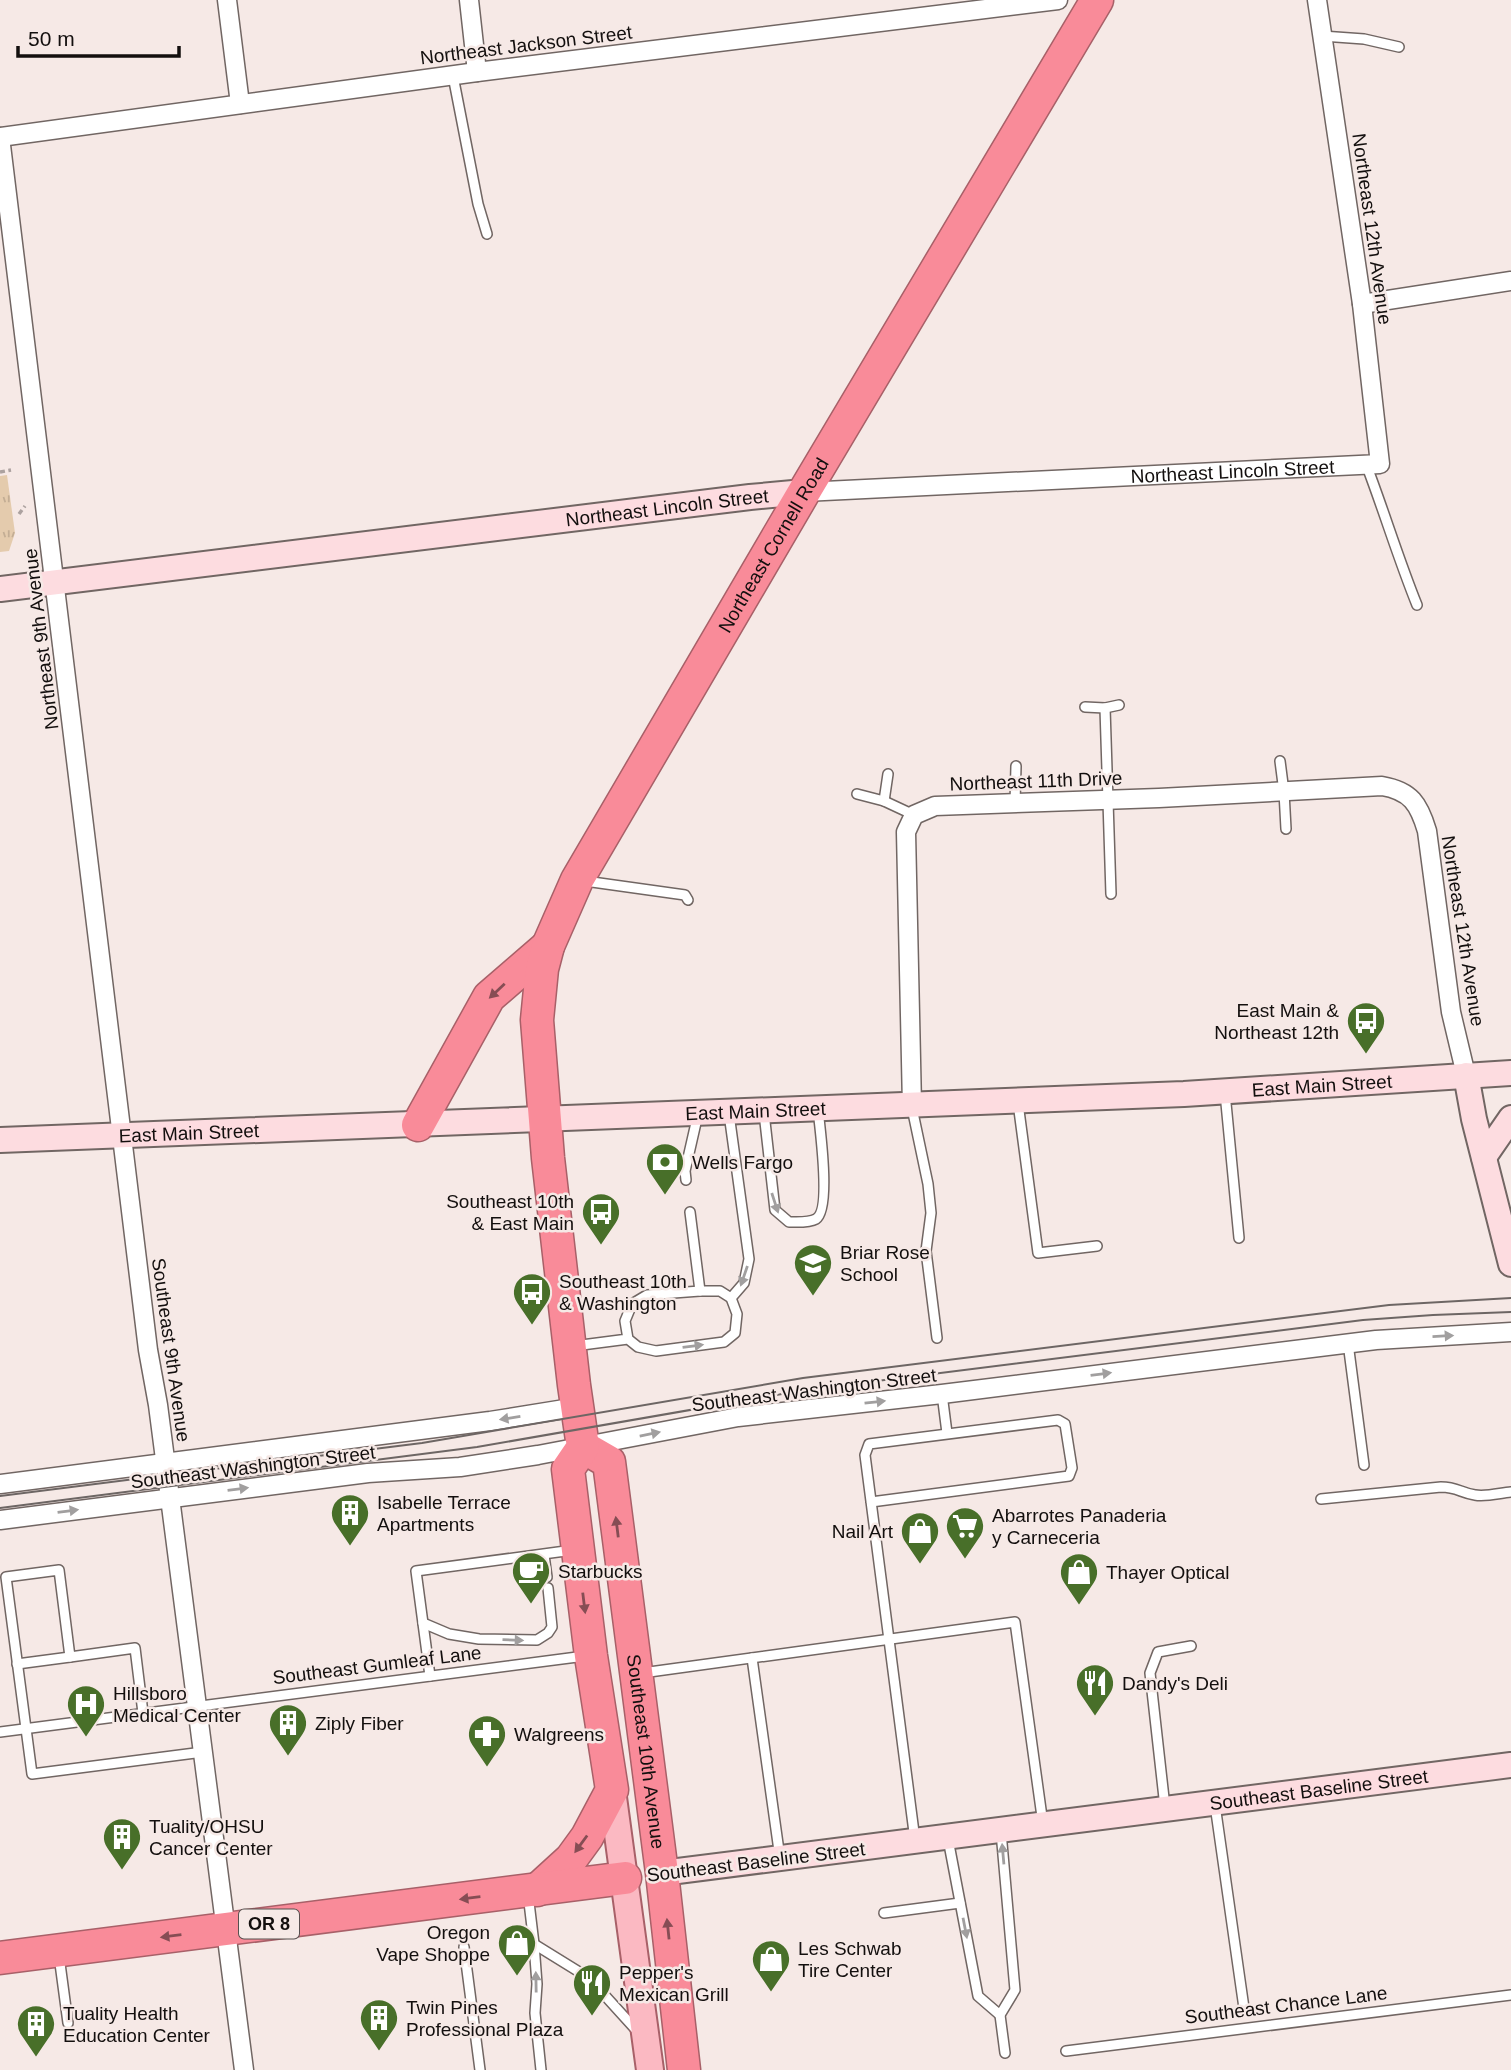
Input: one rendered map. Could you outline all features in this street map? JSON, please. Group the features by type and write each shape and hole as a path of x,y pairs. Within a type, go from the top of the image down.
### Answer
{"highway":[{"name":"Northeast Cornell Road","path":"544,1119 537,1020 542,969 548,946 577,880 804,492 1094,6"},
{"path":"418,1125 489,998 548,946"},
{"path":"544,1119 583,1447"},
{"name":"Southeast 10th Avenue","path":"612,1790 591,1656 568,1469 583,1447 609,1462 662,1873 684,2070"},
{"path":"532,1890 570,1859 587,1837 612,1790"},
{"name":"Southeast Baseline Street","path":"0,1958 625,1878"}],"main road":[{"name":"Southeast 10th Avenue","path":"612,1790 650,2070"},
{"name":"Southeast Baseline Street","path":"625,1878 662,1873"}],"street":[{"path":"227,0 240,104"},
{"path":"469,0 477,72"},
{"name":"Northeast Jackson Street","path":"0,136 453,76 931,8 1058,0 1094,6"},
{"name":"Northeast 12th Avenue","path":"1317,0 1362,304 1373,464"},
{"name":"Northeast 9th Avenue","path":"0,136 123,1136"},
{"path":"1362,304 1511,281"},
{"name":"Northeast Lincoln Street","path":"0,589 750,496 1373,464"},
{"name":"Northeast 11th Drive","path":"914,815 934,806 1382,786 1398,789 1410,797"},
{"name":"Northeast 12th Avenue","path":"1410,797 1421,812 1427,831 1451,1012 1466,1075"},
{"path":"912,1106 906,832 914,815"},
{"name":"East Main Street","path":"0,1140 1017,1102 1511,1073"},
{"path":"1466,1075 1511,1264"},
{"path":"1484,1157 1511,1118"},
{"name":"Southeast 9th Avenue","path":"123,1136 148,1350 166,1464 244,2070"},
{"name":"Southeast Washington Street","path":"0,1520 368,1473 460,1467 738,1417 1348,1343 1511,1332"},
{"name":"Southeast Washington Street","path":"0,1484 490,1421 577,1407"},
{"name":"Southeast Baseline Street","path":"662,1873 1511,1765"}],"lane":[{"path":"1322,36 1364,39 1399,47"},
{"path":"453,76 478,204 487,234"},
{"path":"1373,464 1397,557 1417,605"},
{"path":"1085,707 1105,708 1119,705"},
{"path":"1105,708 1111,894"},
{"path":"1280,761 1286,828"},
{"path":"1015,803 1016,766"},
{"path":"884,802 888,774"},
{"path":"857,794 914,815"},
{"path":"577,880 685,895 688,900"},
{"path":"1225,1091 1239,1238"},
{"path":"1017,1102 1038,1253 1097,1246"},
{"path":"912,1106 928,1184 931,1213 926,1251 937,1339"},
{"path":"763,1112 775,1210 789,1222 800,1222 816,1219 823,1212 818,1109"},
{"path":"729,1113 749,1259 744,1283 731,1298"},
{"path":"686,1180 685,1171 698,1114"},
{"path":"690,1212 700,1292"},
{"path":"720,1290 731,1298 737,1314 734,1334 724,1342 656,1351 638,1347 628,1339 625,1321 632,1304 647,1295 720,1290"},
{"path":"569,1347 628,1339"},
{"path":"1348,1343 1364,1465"},
{"path":"942,1394 947,1433"},
{"path":"871,1502 1069,1476 1072,1468 1065,1424 1058,1420 869,1444 865,1455 887,1640 915,1841"},
{"path":"1321,1499 1441,1486 1456,1487 1478,1496 1511,1492"},
{"path":"430,1676 416,1571 578,1550"},
{"path":"544,1555 547,1577"},
{"path":"70,1657 59,1570 6,1577 32,1774 203,1752"},
{"path":"423,1623 449,1634 479,1639 537,1640 552,1627 548,1588"},
{"path":"636,1674 1015,1622 1043,1825"},
{"path":"1165,1809 1150,1673 1158,1652 1191,1646"},
{"path":"18,1664 135,1648 143,1713"},
{"name":"Southeast Gumleaf Lane","path":"0,1732 591,1656"},
{"path":"752,1658 780,1859"},
{"path":"1215,1803 1244,2007"},
{"path":"1001,1830 1015,1990 1000,2015 1005,2053"},
{"path":"947,1837 978,1996 1000,2015"},
{"path":"532,1890 537,1984 535,2013 541,2070"},
{"path":"884,1913 960,1903"},
{"path":"534,1944 589,1978 646,2040"},
{"path":"464,1947 480,2070"},
{"path":"58,1950 68,2022"},
{"name":"Southeast Chance Lane","path":"1066,2050 1511,1995"}],"path":[{"path":"0,472 11,470"}],"green space":[{"path":"7,475 15,533 9,551 0,552 0,476"}],"tram line":[{"path":"0,1496 422,1443 803,1378 1389,1305 1511,1298"},
{"path":"0,1508 477,1447 805,1390 1363,1320 1511,1312"}],"place":[{"name":"East Main & Northeast 12th","path":"1366,1055"},
{"name":"Wells Fargo","path":"665,1196"},
{"name":"Southeast 10th & East Main","path":"601,1246"},
{"name":"Briar Rose School","path":"813,1297"},
{"name":"Southeast 10th & Washington","path":"532,1326"},
{"name":"Isabelle Terrace Apartments","path":"350,1547"},
{"name":"Abarrotes Panaderia y Carneceria","path":"965,1560"},
{"name":"Nail Art","path":"920,1565"},
{"name":"Starbucks","path":"531,1605"},
{"name":"Thayer Optical","path":"1079,1606"},
{"name":"Dandy's Deli","path":"1095,1717"},
{"name":"Hillsboro Medical Center","path":"86,1738"},
{"name":"Ziply Fiber","path":"288,1757"},
{"name":"Walgreens","path":"487,1768"},
{"name":"Tuality/OHSU Cancer Center","path":"122,1871"},
{"name":"Oregon Vape Shoppe","path":"517,1977"},
{"name":"Les Schwab Tire Center","path":"771,1993"},
{"name":"Pepper's Mexican Grill","path":"592,2017"},
{"name":"Twin Pines Professional Plaza","path":"379,2052"},
{"name":"Tuality Health Education Center","path":"36,2058"}]}
